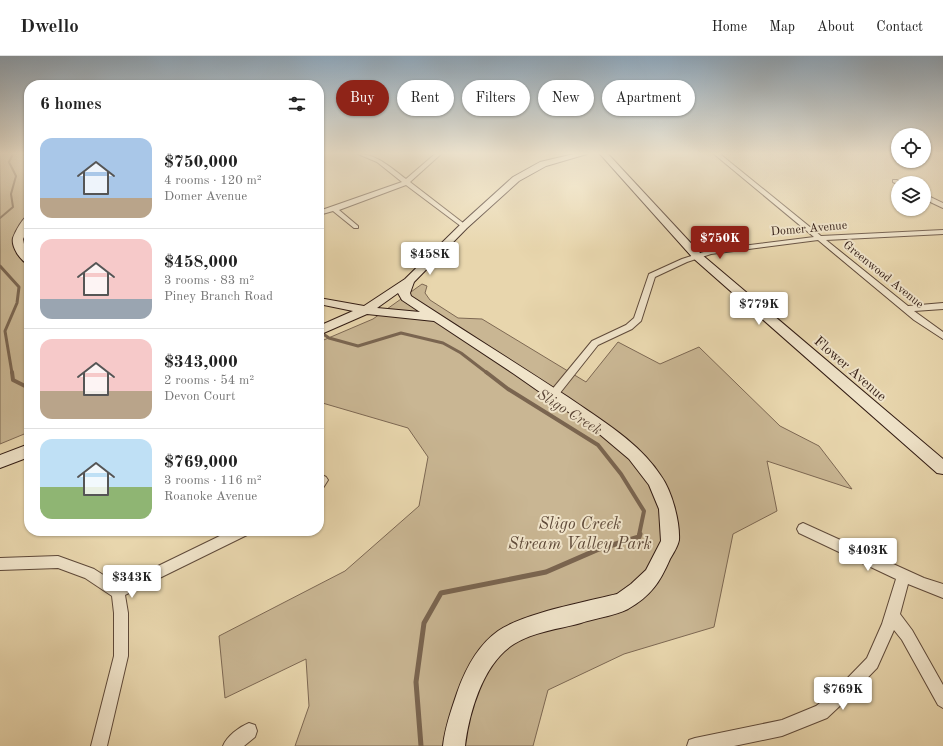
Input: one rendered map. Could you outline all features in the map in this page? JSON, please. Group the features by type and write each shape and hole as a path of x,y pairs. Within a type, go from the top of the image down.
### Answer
{"street":[{"path":"324,212 399,186"},
{"path":"412,186 464,226"},
{"path":"324,329 366,310 409,281 506,186"},
{"name":"Flower Avenue","path":"633,186 697,256 943,468"},
{"name":"Greenwood Avenue","path":"757,186 943,336"},
{"path":"931,200 943,206"},
{"path":"334,209 356,227"},
{"path":"24,226 18,239 20,249 24,254"},
{"name":"Domer Avenue","path":"553,395 596,343 629,327 638,319 652,276 704,253 821,238 943,232"},
{"path":"409,281 404,293 406,298 602,428 634,454 656,481 667,510 670,541 653,576 638,591 621,602 525,628 505,638 485,658 473,678 456,728 454,746"},
{"path":"324,302 366,310 437,318"},
{"path":"908,309 943,306"},
{"path":"0,462 24,452"},
{"path":"803,529 922,584 943,591"},
{"path":"118,592 233,536"},
{"path":"0,564 58,562 90,573 118,592 121,613 121,656 100,746"},
{"path":"695,746 782,728 821,712 838,698 872,663 892,615 904,575"},
{"path":"892,615 907,635 943,700"},
{"path":"231,746 250,731"}],"green space":[{"path":"0,186 24,186 24,246 16,253 24,262 24,434 0,444"},
{"name":"Sligo Creek Stream Valley Park","path":"422,284 427,286 425,293 430,300 458,318 482,319 586,382 618,342 660,364 699,347 780,426 819,446 852,489 767,461 777,511 733,534 714,627 624,654 548,690 533,746 295,746 309,706 306,659 225,698 219,636 345,571 419,506 428,457 408,428 324,403 324,340 373,319"}],"waterway":[{"name":"Sligo Creek","path":"0,218 13,207 11,194 13,186"},
{"name":"Sligo Creek","path":"0,266 19,287 17,303 5,331 12,373"},
{"name":"Sligo Creek","path":"324,334 329,338 358,346 401,333 443,343 461,353 487,373"},
{"name":"Sligo Creek","path":"12,372 13,380 24,386"},
{"name":"Sligo Creek","path":"486,372 508,389 598,445 621,474 644,511 639,535"},
{"name":"Sligo Creek","path":"421,746 416,682 424,623 441,593 546,572 599,549 639,537 640,534"}]}
